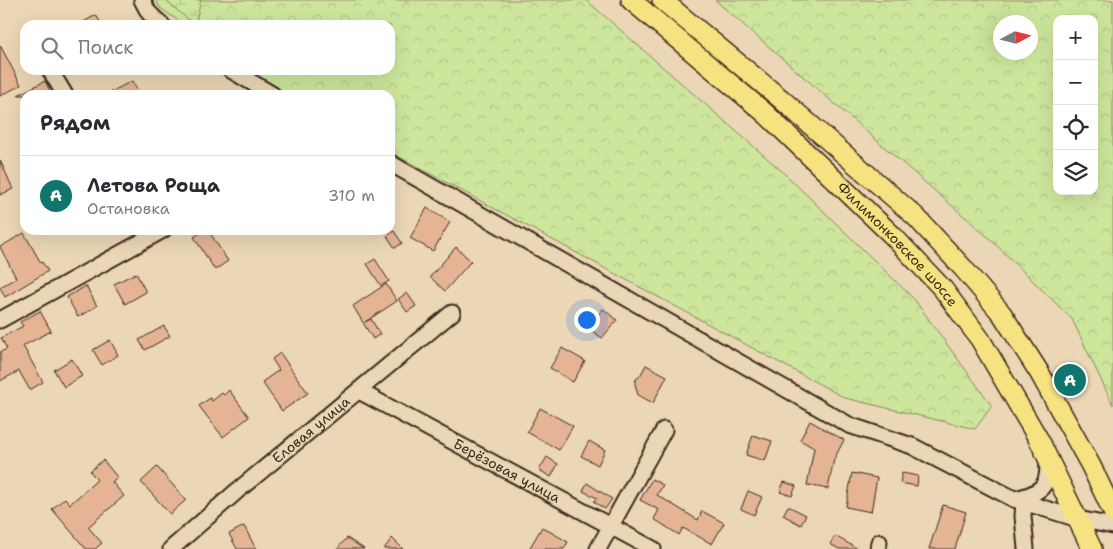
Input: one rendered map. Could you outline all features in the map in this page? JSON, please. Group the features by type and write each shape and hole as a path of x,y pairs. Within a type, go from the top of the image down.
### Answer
{"main road":[{"name":"Филимонковское шоссе","path":"631,0 765,113 892,235 943,289 980,339 1046,454 1092,549"},
{"name":"Филимонковское шоссе","path":"662,0 781,99 916,217 963,268 1002,314 1039,372 1091,466 1113,512"}],"street":[{"path":"142,0 149,14 156,20"},
{"path":"53,75 61,90"},
{"path":"240,75 266,90"},
{"path":"395,166 849,424 912,446 1019,500 1078,519 1113,526"},
{"path":"0,320 143,235"},
{"name":"Еловая улица","path":"171,549 237,491 452,313"},
{"name":"Берёзовая улица","path":"359,391 653,549"},
{"path":"598,549 664,430"},
{"path":"1019,500 1036,493 1043,486 1047,479 1048,469 1046,454"},
{"path":"1019,500 1023,516 1026,549"}],"green space":[{"path":"156,0 586,0 784,173 914,299 992,406 975,429 845,398 395,155 395,90 275,90 253,75 395,75 395,20 177,20 159,7"},
{"path":"201,0 196,20 189,20 166,1"},
{"path":"715,0 1113,0 1113,405 1072,319 988,237"}],"building":[{"path":"96,15 99,20 87,20"},
{"path":"0,45 21,85 0,96"},
{"path":"45,81 50,90 28,90"},
{"path":"132,81 137,90 115,90"},
{"path":"0,160 13,189 0,195"},
{"path":"427,208 450,222 433,251 410,238"},
{"path":"395,232 402,243 395,248 387,236 395,235"},
{"path":"21,235 25,235 41,263 48,271 5,297 0,287 16,278 0,247"},
{"path":"197,235 211,235 228,261 215,270 194,237"},
{"path":"456,247 471,261 445,291 430,277"},
{"path":"375,259 389,281 381,286 367,264"},
{"path":"136,273 146,292 125,304 114,284"},
{"path":"386,284 397,301 365,322 371,319 380,334 373,339 353,306"},
{"path":"86,286 97,306 78,317 67,297"},
{"path":"407,293 416,306 407,312 398,299"},
{"path":"603,309 617,320 602,338 588,328"},
{"path":"40,311 51,331 23,346 43,382 30,390 19,371 0,381 0,352 7,349 1,338 23,326 20,322"},
{"path":"164,326 170,336 145,350 139,340"},
{"path":"110,340 118,355 102,365 93,350"},
{"path":"562,348 585,361 573,382 550,368"},
{"path":"280,353 308,393 282,411 262,382 279,370 272,359"},
{"path":"72,359 82,376 64,387 54,370"},
{"path":"646,365 667,376 653,403 638,395 635,384 636,379 640,376"},
{"path":"229,390 249,417 223,437 199,406 210,398 212,401 222,393 224,395"},
{"path":"540,408 573,426 559,450 527,432"},
{"path":"810,421 844,440 834,459 828,489 807,485 814,448 800,440"},
{"path":"753,435 772,441 765,461 746,455"},
{"path":"589,441 605,450 598,465 581,456"},
{"path":"547,457 558,464 551,477 539,470"},
{"path":"103,460 117,477 112,482 124,496 88,527 102,543 95,549 86,549 52,509 65,498 70,504 97,480 90,471"},
{"path":"157,467 186,500 170,514 141,482"},
{"path":"852,473 877,478 871,512 846,507"},
{"path":"902,473 918,476 917,486 900,483"},
{"path":"652,479 663,485 657,495 698,520 702,511 724,523 712,544 683,528 679,535 654,519 659,510 640,500"},
{"path":"784,482 796,486 792,496 780,492"},
{"path":"587,483 612,499 605,509 594,502 597,498 583,491"},
{"path":"748,491 762,497 754,515 741,509"},
{"path":"943,505 966,512 955,549 929,549"},
{"path":"788,506 806,515 801,525 783,515"},
{"path":"244,526 256,549 237,549 229,534"},
{"path":"542,527 568,542 564,549 529,549"},
{"path":"835,536 858,549 839,549 830,544"},
{"path":"347,538 364,549 337,549"},
{"path":"392,538 403,549 384,549"}],"place":[{"name":"Летова Роща","path":"1070,380"}]}
